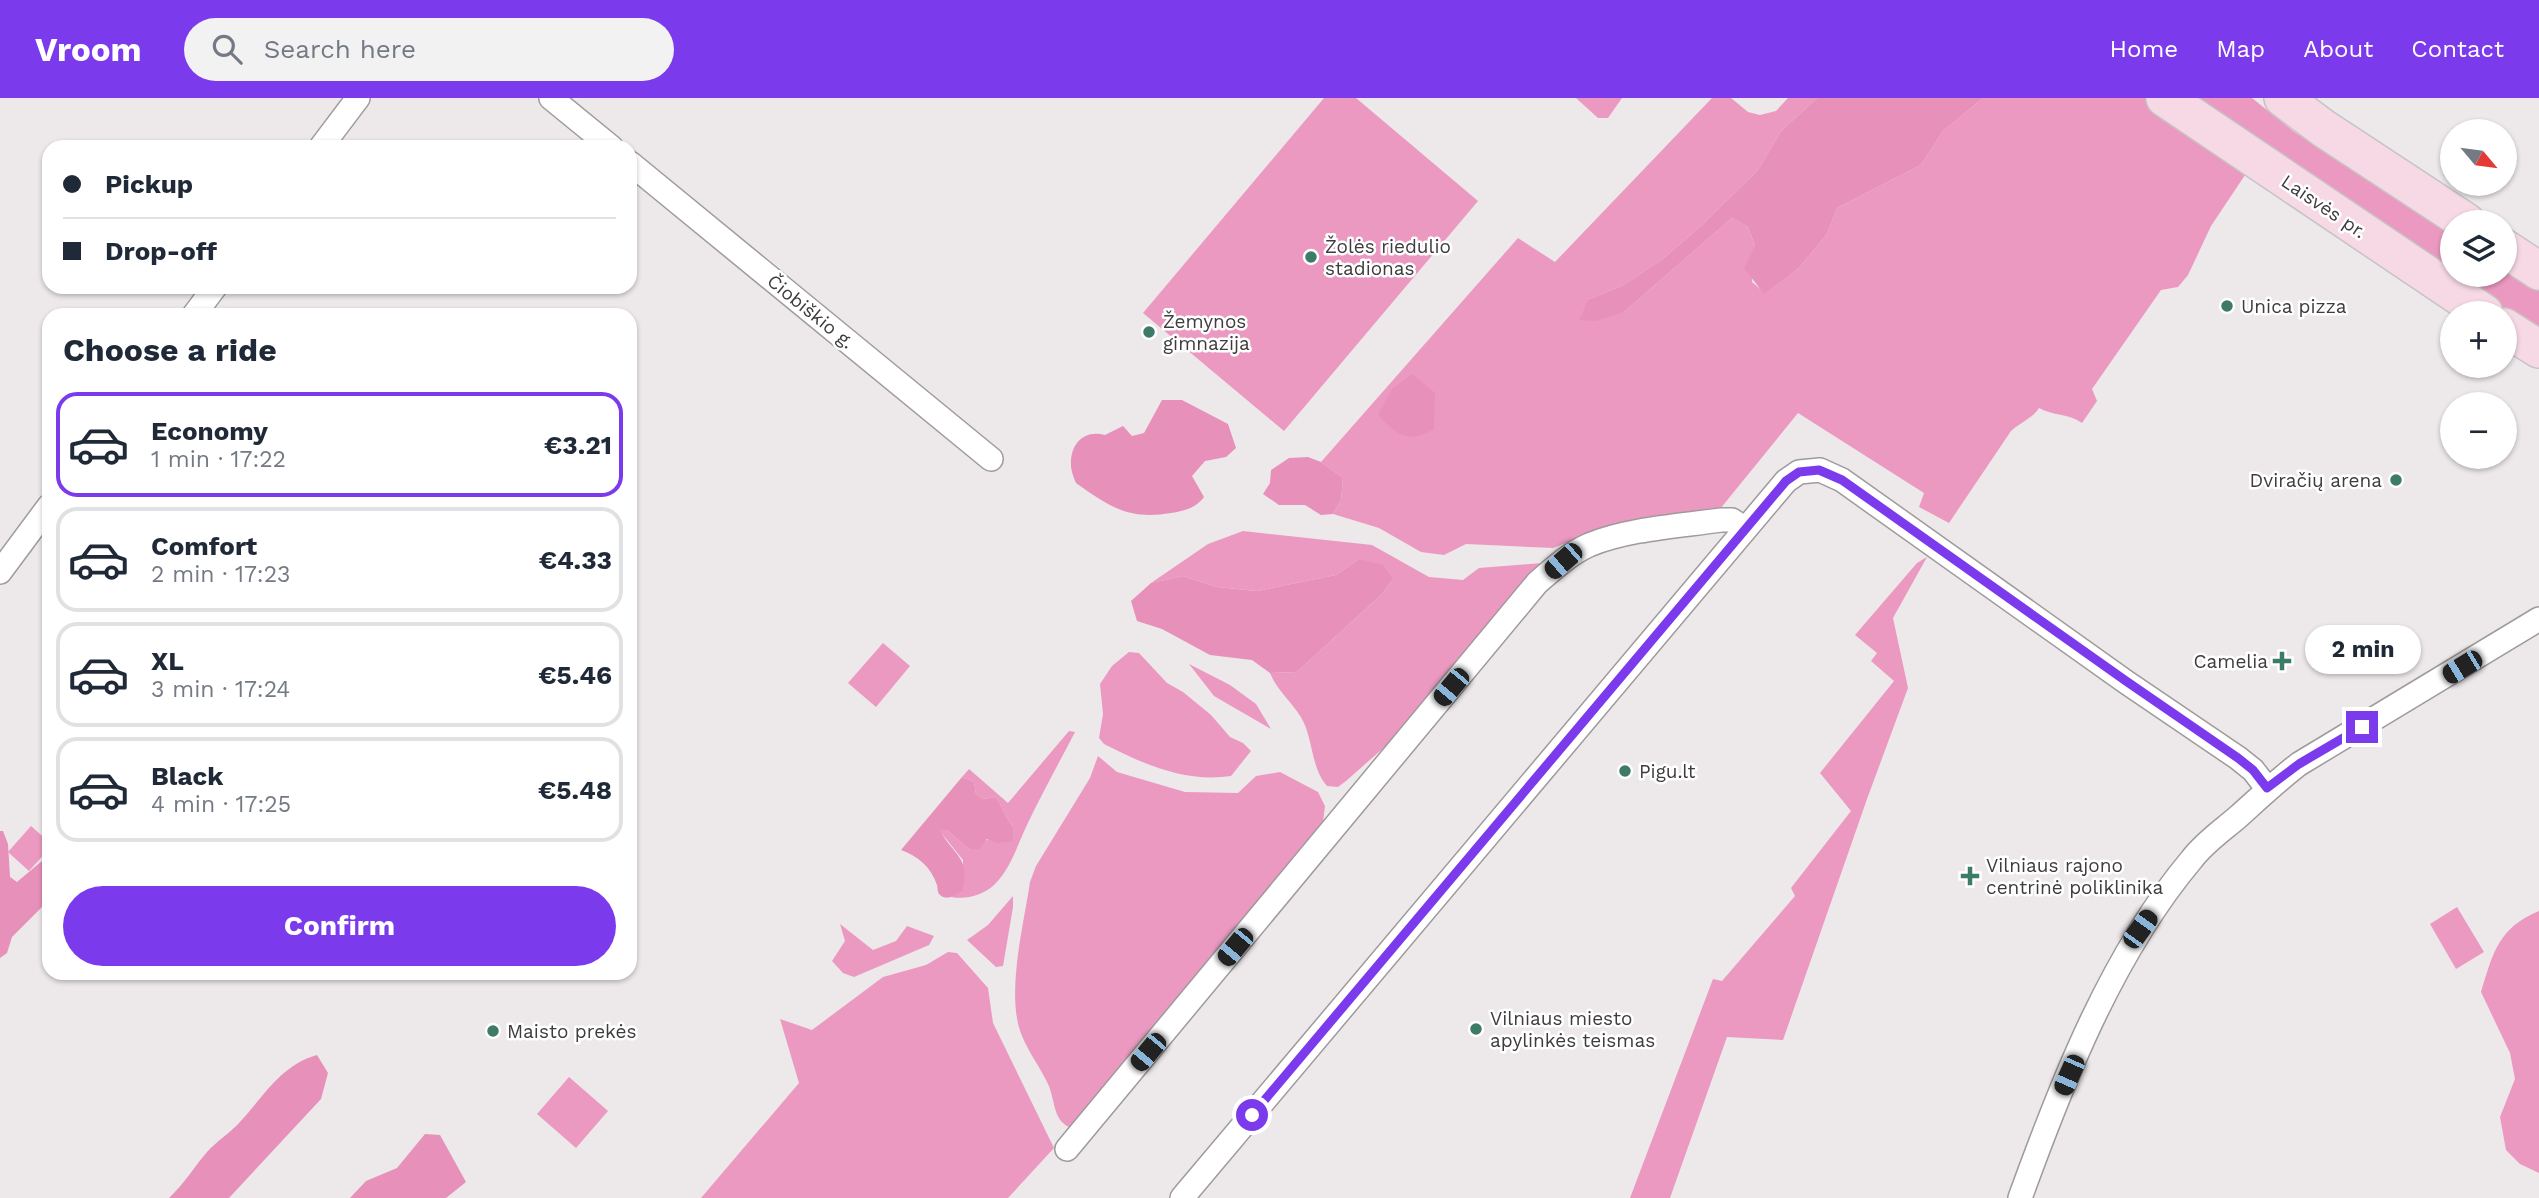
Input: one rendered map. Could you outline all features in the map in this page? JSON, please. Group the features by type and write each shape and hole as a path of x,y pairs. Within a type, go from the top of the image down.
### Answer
{"main road":[{"name":"Laisvės pr.","path":"2165,98 2466,301"},
{"path":"2283,98 2323,128 2448,210"},
{"path":"2517,257 2539,271"},
{"path":"2517,335 2539,349"}],"street":[{"path":"326,140 358,98"},
{"path":"551,98 602,140"},
{"name":"Čiobiškio g.","path":"637,169 991,459"},
{"path":"1182,1198 1529,789 1744,528 1786,481 1799,472 1819,470 1842,480 2238,758 2253,770 2267,788"},
{"path":"0,572 42,515"},
{"path":"1067,1149 1537,583 1571,556 1588,546 1615,537 1721,520 1732,520 1744,528"},
{"path":"2020,1198 2050,1117 2116,972 2140,929 2193,857 2267,788 2299,764 2539,619"}],"shaded area":[{"name":"Žolės riedulio stadionas","path":"1324,98 1356,98 1478,201 1284,431 1143,313"},
{"path":"1576,98 1622,98 1608,118 1598,118"},
{"path":"1712,98 1731,98 1748,112 1760,115 1776,111 1788,98 1817,98 1781,131 1758,170 1703,224 1664,258 1622,286 1589,299 1624,312 1732,218 1748,227 1755,246 1752,282 1765,293 1798,269 1827,234 1837,208 1921,165 1943,131 1983,98 2150,98 2249,169 2211,226 2188,275 2178,287 2161,290 2092,389 2097,401 2082,423 2039,408 2011,431 1949,523 1919,507 1924,493 1798,413 1720,509 1596,531 1553,548 1466,544 1444,555 1421,552 1379,528 1333,514 1341,500 1343,478 1321,462 1518,238 1555,262"},
{"path":"1817,98 1983,98 1943,131 1921,165 1837,208 1827,234 1798,269 1764,294 1744,268 1755,246 1748,227 1732,218 1624,312 1596,321 1579,320 1589,299 1622,286 1664,258 1703,224 1758,170 1781,131"},
{"path":"2188,98 2252,98 2293,131 2440,226 2440,270"},
{"path":"2517,276 2539,290 2539,335 2517,321 2517,301 2487,301 2466,287 2517,287"},
{"path":"1412,374 1435,393 1434,429 1417,436 1397,432 1378,415 1391,390"},
{"path":"1162,400 1182,400 1228,424 1236,448 1226,457 1205,461 1192,476 1204,497 1201,501 1181,511 1143,515 1120,510 1076,483 1071,457 1080,440 1091,434 1105,435 1123,426 1132,436 1144,433"},
{"path":"1308,457 1321,462 1343,478 1341,500 1333,514 1321,515 1305,505 1279,505 1263,494 1270,483 1271,470 1289,458"},
{"path":"1243,531 1372,545 1429,577 1463,580 1479,568 1542,563 1405,729 1338,787 1327,786 1318,772 1304,723 1270,673 1297,672 1382,594 1393,579 1359,559 1336,575 1257,591 1217,587 1183,576 1151,583 1208,544"},
{"path":"1927,557 1893,618 1908,688 1783,1040 1727,1037 1670,1198 1630,1198 1713,979 1722,981 1795,896 1791,888 1851,811 1820,773 1894,681 1871,661 1877,653 1855,635 1917,563"},
{"path":"1359,559 1383,565 1393,579 1382,594 1297,672 1270,673 1252,660 1210,655 1162,629 1137,621 1131,601 1151,583 1183,576 1217,587 1257,591 1336,575"},
{"path":"883,643 910,666 876,707 848,683"},
{"path":"1129,652 1139,653 1167,683 1183,692 1211,715 1230,737 1243,743 1251,751 1231,776 1198,777 1165,770 1104,744 1099,738 1103,714 1100,684 1112,666"},
{"path":"1189,664 1230,685 1256,704 1271,729 1214,696"},
{"path":"1069,731 1075,732 1001,878 980,894 963,898 951,897 962,892 963,860 939,830 947,830 969,849 1013,827 995,797 983,799 976,794 974,782 962,777 969,769 1008,803"},
{"path":"1098,756 1117,772 1185,792 1238,793 1256,776 1280,772 1318,792 1325,806 1323,822 1245,926 1077,1129 1069,1127 1059,1118 1048,1084 1022,1036 1017,1020 1015,981 1030,882 1036,866 1090,778"},
{"path":"962,777 974,782 976,794 983,799 995,797 1013,827 1013,841 998,843 987,839 979,849 969,849 947,830 940,830 960,858 964,871 962,892 943,897 927,868 913,855 901,850"},
{"path":"31,826 42,836 42,857 29,871 8,852"},
{"path":"0,831 3,831 8,844 10,877 17,882 42,861 42,907 12,937 7,953 0,958"},
{"path":"1013,896 1003,966 996,967 967,940 988,925"},
{"path":"2457,907 2484,952 2456,969 2430,924"},
{"path":"2539,911 2539,1173 2520,1164 2506,1150 2500,1117 2515,1079 2510,1053 2481,992 2499,943 2514,925"},
{"path":"840,924 873,950 896,941 907,926 934,936 929,945 854,977 843,973 832,961 845,941"},
{"path":"948,952 957,953 988,988 993,1023 1054,1148 1008,1198 701,1198 799,1083 780,1019 812,1030 883,977 926,965"},
{"path":"317,1055 328,1073 321,1099 229,1198 169,1198 207,1152 240,1122 274,1082 293,1066"},
{"path":"569,1077 608,1111 576,1148 537,1114"},
{"path":"425,1134 440,1135 466,1182 446,1198 350,1198 366,1181 397,1168"}],"place":[{"name":"Žolės riedulio stadionas","path":"1311,257"},
{"name":"Unica pizza","path":"2227,306"},
{"name":"Žemynos gimnazija","path":"1149,332"},
{"name":"Dviračių arena","path":"2396,480"},
{"name":"Camelia","path":"2282,661"},
{"name":"Pigu.lt","path":"1625,771"},
{"name":"Vilniaus rajono centrinė poliklinika","path":"1970,876"},
{"name":"Vilniaus miesto apylinkės teismas","path":"1476,1029"},
{"name":"Maisto prekės","path":"493,1031"}],"route":[{"path":"1252,1115 1529,789 1744,528 1786,481 1799,472 1819,470 1842,480 2238,758 2253,770 2267,788 2299,764 2362,727"}]}
